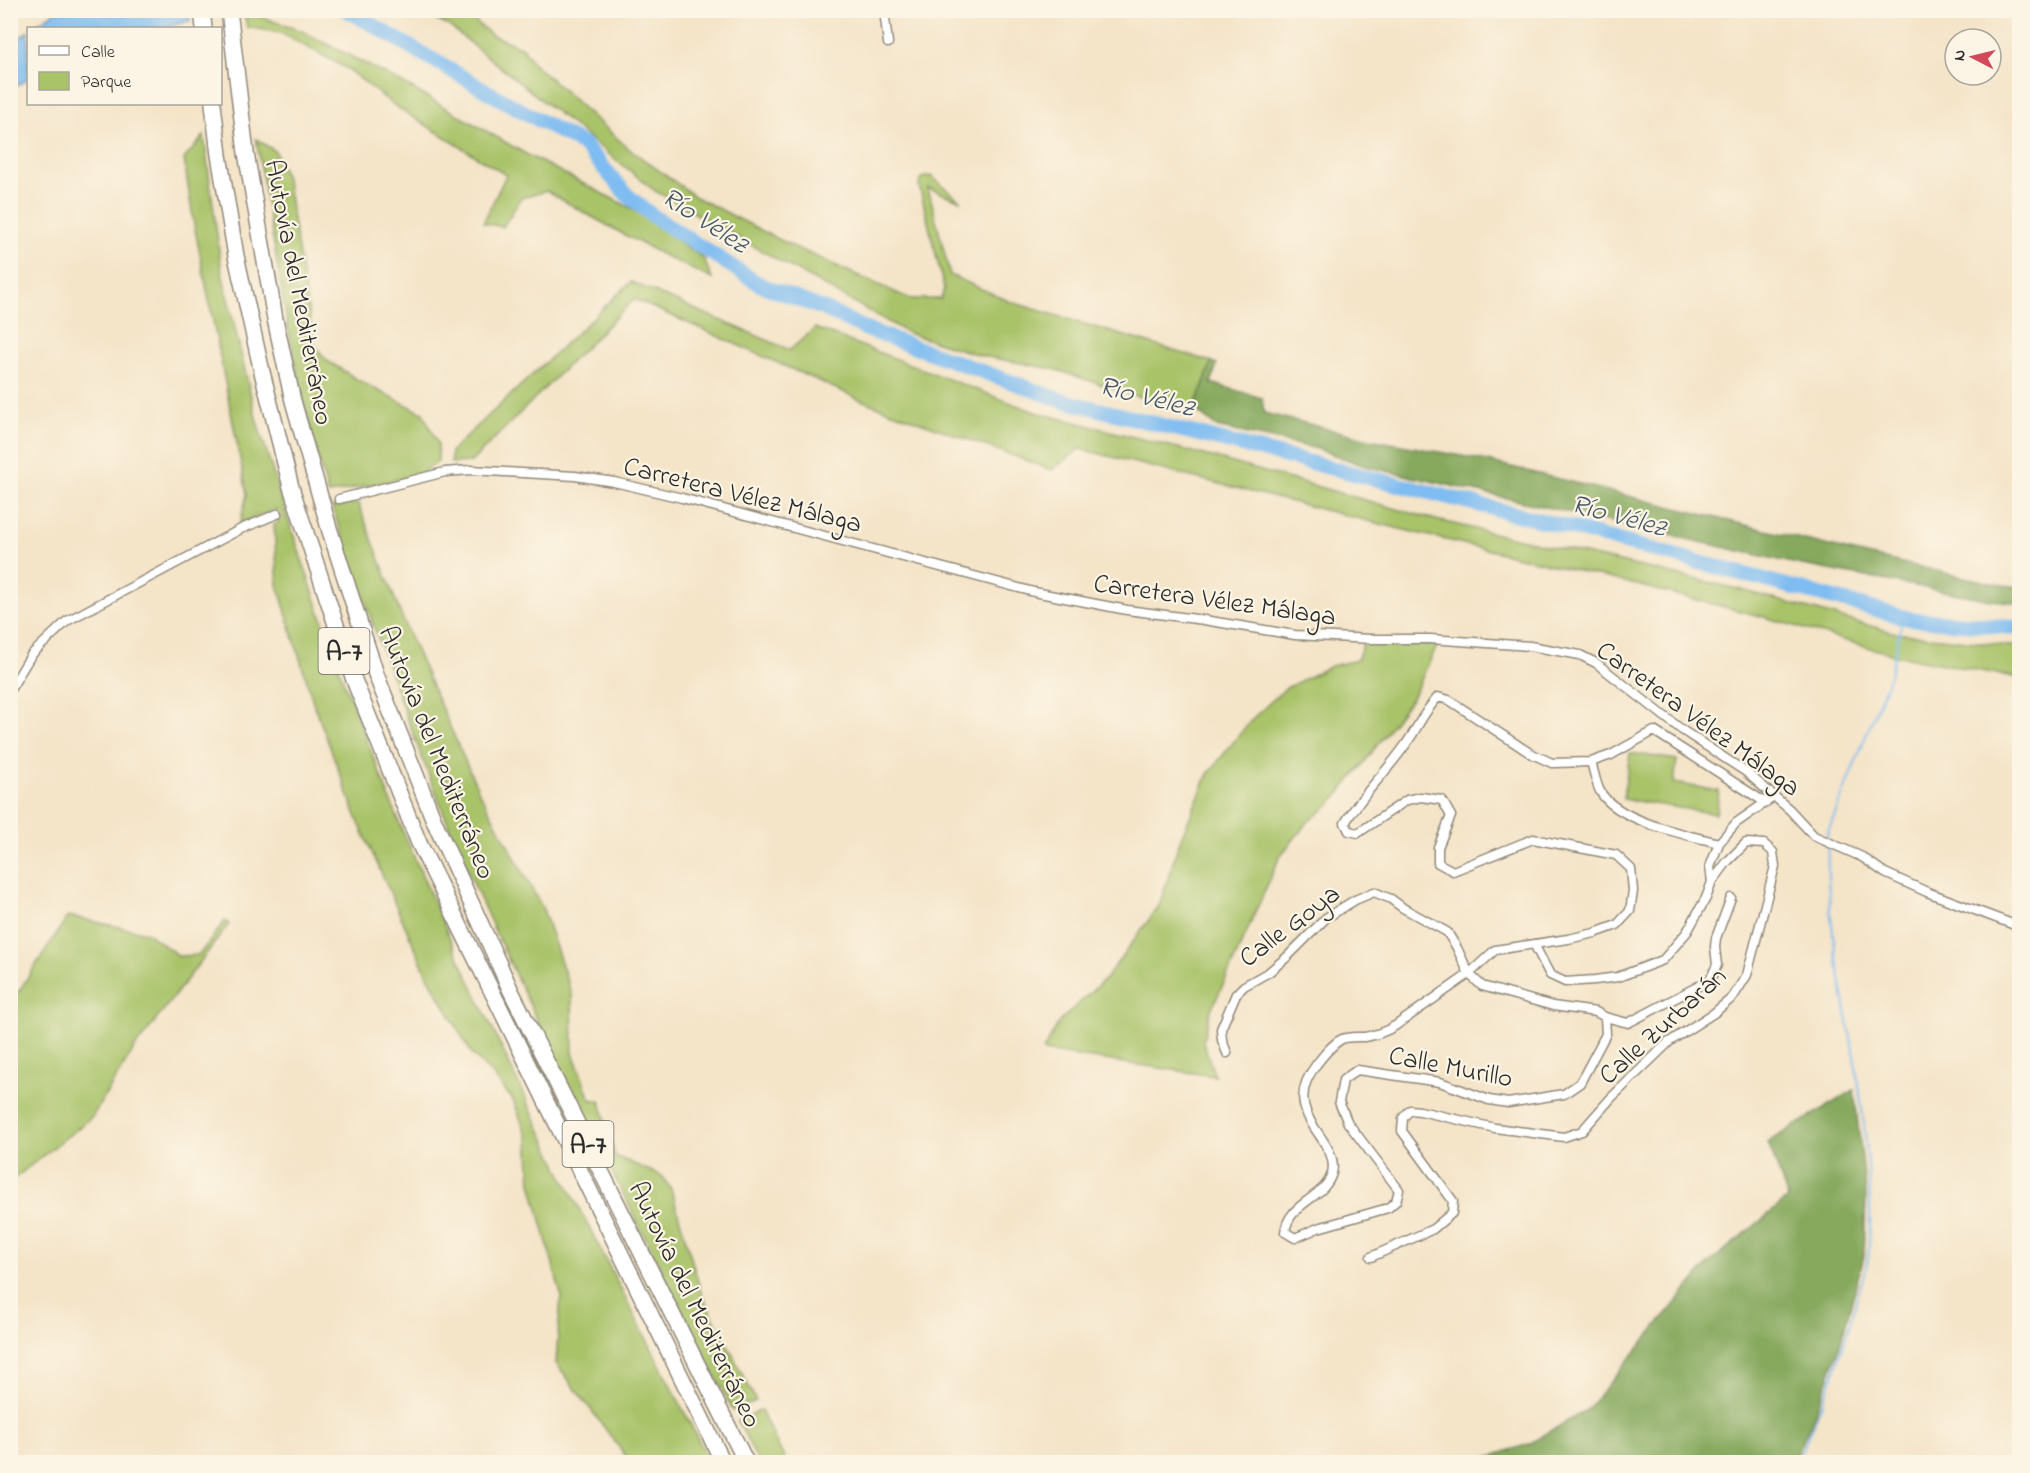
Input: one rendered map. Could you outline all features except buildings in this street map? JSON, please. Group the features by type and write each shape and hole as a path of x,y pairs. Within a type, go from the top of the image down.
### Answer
{"highway":[{"path":"202,10 204,27"},
{"name":"Autovía del Mediterráneo","path":"228,10 246,153 275,319 293,401 329,528 377,677 435,823 511,991 746,1462"},
{"name":"Autovía del Mediterráneo","path":"213,105 236,256 267,392 291,487 354,680 418,843 723,1462"}],"street":[{"path":"884,10 888,43"},
{"name":"Carretera Vélez Málaga","path":"339,499 445,472 471,470 575,476 614,482 682,498 1079,602 1295,635 1371,639 1438,639 1530,646 1580,655 1596,663 1682,730 1746,772 1775,796 1814,836 1862,857 1885,873 1927,892 2019,927"},
{"path":"10,690 31,656 67,621 241,529 277,514"},
{"path":"1731,898 1716,938 1717,965 1710,980 1628,1023 1605,1017 1596,1012 1553,1006 1482,986 1469,975 1495,950 1595,933 1617,925 1630,911 1633,891 1631,869 1616,855 1533,839 1453,871 1438,863 1438,847 1450,816 1442,800 1421,797 1407,800 1358,833 1349,831 1345,823 1362,796 1406,745 1425,711 1438,697 1449,700 1530,753 1552,763 1591,762 1611,755 1654,731 1766,803"},
{"path":"1591,762 1601,793 1622,812 1683,834 1719,843"},
{"name":"Calle Zurbarán","path":"1712,882 1710,867 1719,843 1736,823 1775,796"},
{"name":"Calle Zurbarán","path":"1371,1257 1434,1229 1452,1213 1453,1201 1402,1131 1403,1118 1410,1110 1495,1128 1564,1137 1582,1131 1611,1098 1669,1042 1714,1013 1733,997 1747,975 1775,866 1773,852 1764,844 1746,843 1727,862 1712,882 1687,932 1663,960 1638,970 1618,977 1565,982 1550,975 1534,944"},
{"name":"Calle Goya","path":"1227,1053 1221,1029 1236,994 1287,957 1326,918 1355,900 1374,892 1391,899 1447,932 1469,975"},
{"name":"Calle Murillo","path":"1469,975 1383,1033 1343,1038 1327,1052 1307,1077 1304,1103 1310,1122 1326,1145 1332,1161 1332,1173 1326,1185 1300,1205 1287,1221 1285,1232 1296,1238 1318,1228 1388,1208 1396,1201 1399,1190 1348,1123 1339,1102 1342,1080 1357,1070 1440,1082 1489,1100 1508,1103 1564,1094 1580,1083 1606,1034 1605,1017"}],"green space":[{"path":"417,11 463,11 492,35 523,48 533,63 628,148 696,197 790,245 910,299 941,299 944,288 919,185 922,178 931,176 961,201 928,188 950,275 1011,302 1212,362 1194,409 1139,397 1054,369 982,356 908,333 655,191 449,26"},
{"path":"253,14 304,32 406,85 526,154 640,213 704,259 712,279 628,237 547,191 521,198 503,227 483,223 506,175 395,106 346,68 281,33 247,27 245,18"},
{"path":"204,136 222,273 257,422 343,680 401,827 455,950 560,1171 710,1462 630,1462 556,1363 561,1295 531,1183 528,1138 513,1100 472,1054 427,975 358,821 314,705 278,586 274,525 279,521 276,509 240,524 247,494 193,219 184,159"},
{"path":"256,139 275,151 286,178 314,344 326,360 363,383 423,413 438,444 438,462 419,475 328,494 306,412 288,328"},
{"path":"631,282 790,350 815,328 1035,412 1201,454 1436,520 1738,589 1896,633 2019,647 2019,678 1895,655 1760,616 1080,449 1052,470 868,403 634,299 471,462 451,463 451,451"},
{"path":"1212,362 1217,364 1211,383 1262,398 1264,413 1369,439 1483,460 1866,555 1995,584 2019,587 2019,603 1991,600 1797,564 1365,466 1318,449 1217,427 1194,409"},
{"path":"358,503 407,630 479,792 543,909 572,995 573,1053 590,1099 600,1101 615,1156 662,1176 671,1189 702,1295 756,1401 733,1411 547,1041 466,866 405,713 332,507"},
{"path":"1363,643 1438,644 1413,696 1364,763 1331,804 1308,822 1280,856 1210,1012 1203,1042 1215,1076 1043,1051 1059,1022 1107,977 1159,906 1179,843 1208,774 1252,719 1286,688 1331,666 1357,660"},
{"path":"1630,753 1677,760 1674,783 1719,791 1716,814 1623,799"},
{"path":"68,916 147,933 179,956 199,955 225,921 229,924 134,1049 92,1117 11,1181 11,996 19,991"},
{"path":"1854,1090 1866,1193 1864,1256 1838,1352 1812,1422 1792,1462 1473,1462 1529,1444 1588,1409 1708,1264 1788,1198 1768,1142"},
{"path":"761,1410 786,1462 758,1462 738,1421"}],"water":[{"path":"56,11 189,11 190,21 166,27 33,27"},
{"path":"27,32 27,80 11,89 11,45"}],"waterway":[{"name":"Río Vélez","path":"347,10 584,145 627,195 653,216 761,285 824,309 868,330 1061,400 1567,527 1911,619 2020,628"},
{"path":"1827,839 1890,675 1903,617"},
{"path":"1796,1462 1822,1404 1843,1346 1866,1269 1870,1235 1870,1190 1866,1145 1858,1080 1833,934 1828,845"}],"tunnel":[{"path":"277,514 339,499"}]}
